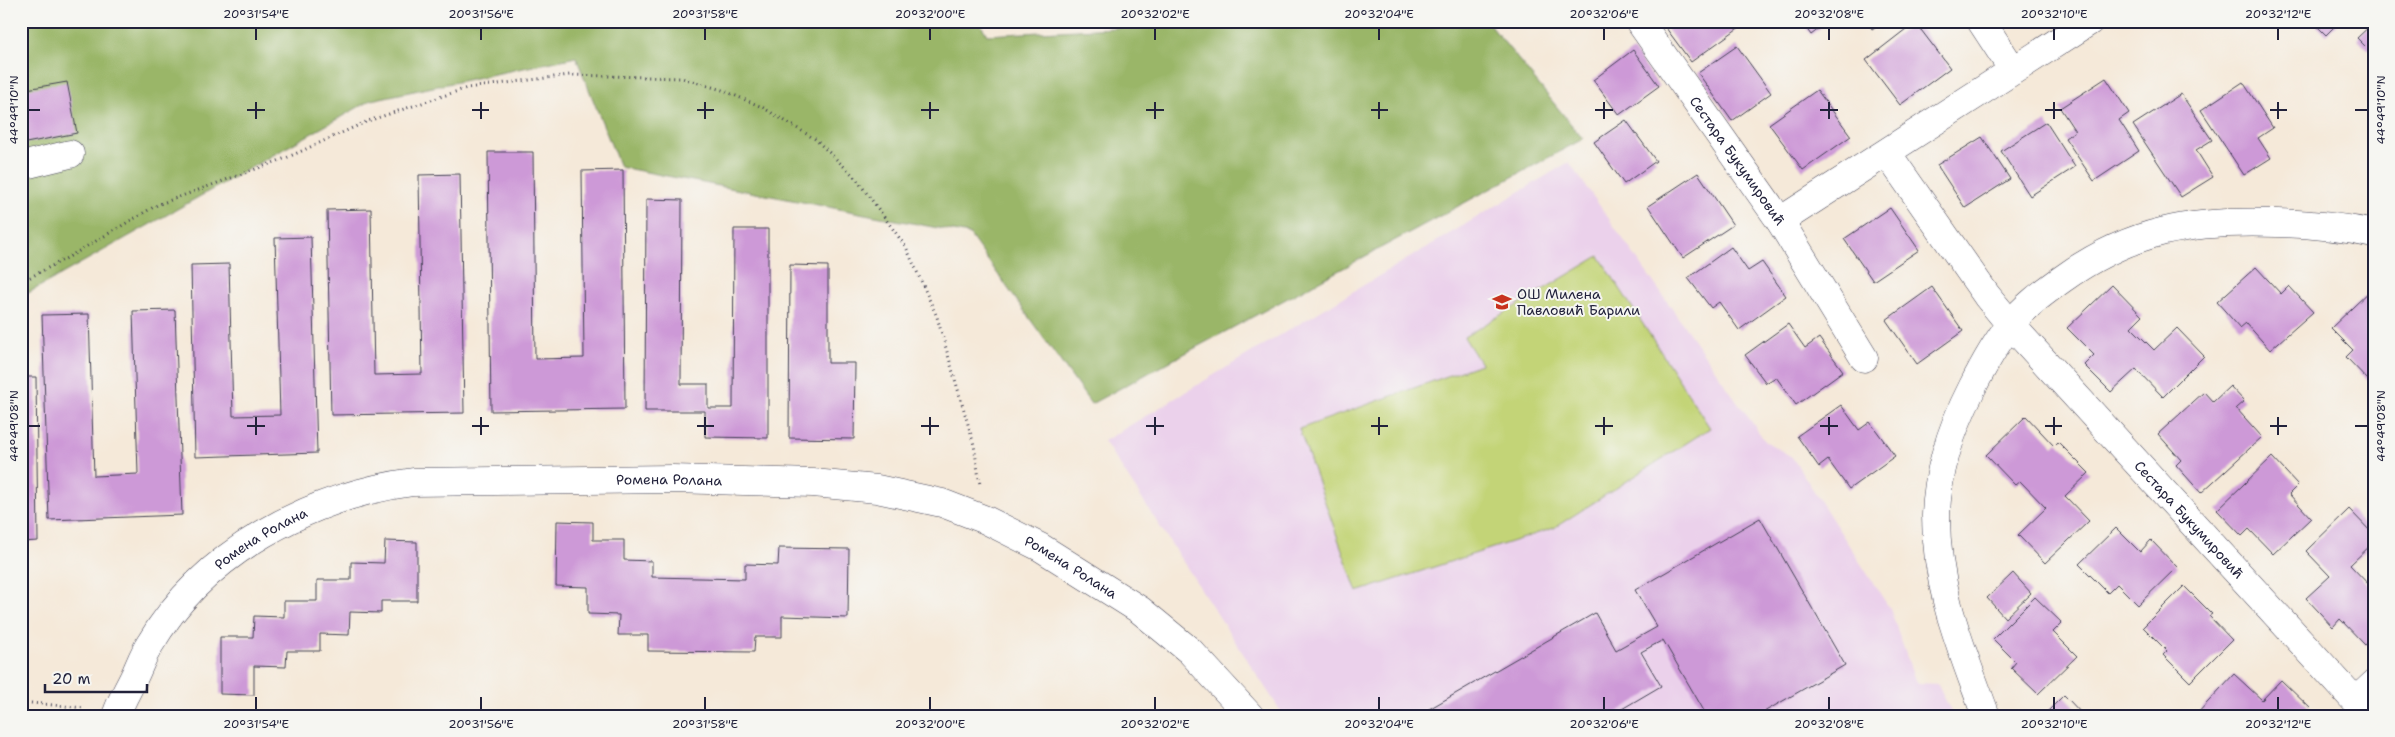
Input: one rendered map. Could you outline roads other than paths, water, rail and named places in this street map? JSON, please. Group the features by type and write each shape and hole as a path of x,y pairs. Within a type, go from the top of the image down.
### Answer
{"street":[{"name":"Сестара Букумировић","path":"1639,21 1780,221 2090,21"},
{"path":"1981,21 2013,70"},
{"name":"Сестара Букумировић","path":"1886,153 1987,296 2010,324 2366,700"},
{"path":"21,166 70,154"},
{"path":"1780,221 1864,358"},
{"path":"1986,716 1944,596 1938,557 1936,514 1939,483 1954,427 1990,353 2010,324 2039,295 2096,257 2133,240 2170,229 2209,223 2245,222 2310,225 2374,234"},
{"name":"Ромена Ролана","path":"117,714 150,644 170,616 203,580 243,548 288,519 347,495 383,486 413,482 673,479 813,483 876,489 942,503 986,520 1040,546 1140,610 1190,651 1250,716"}],"place":[{"name":"ОШ Милена Павловић Барили","path":"1502,302"}]}
